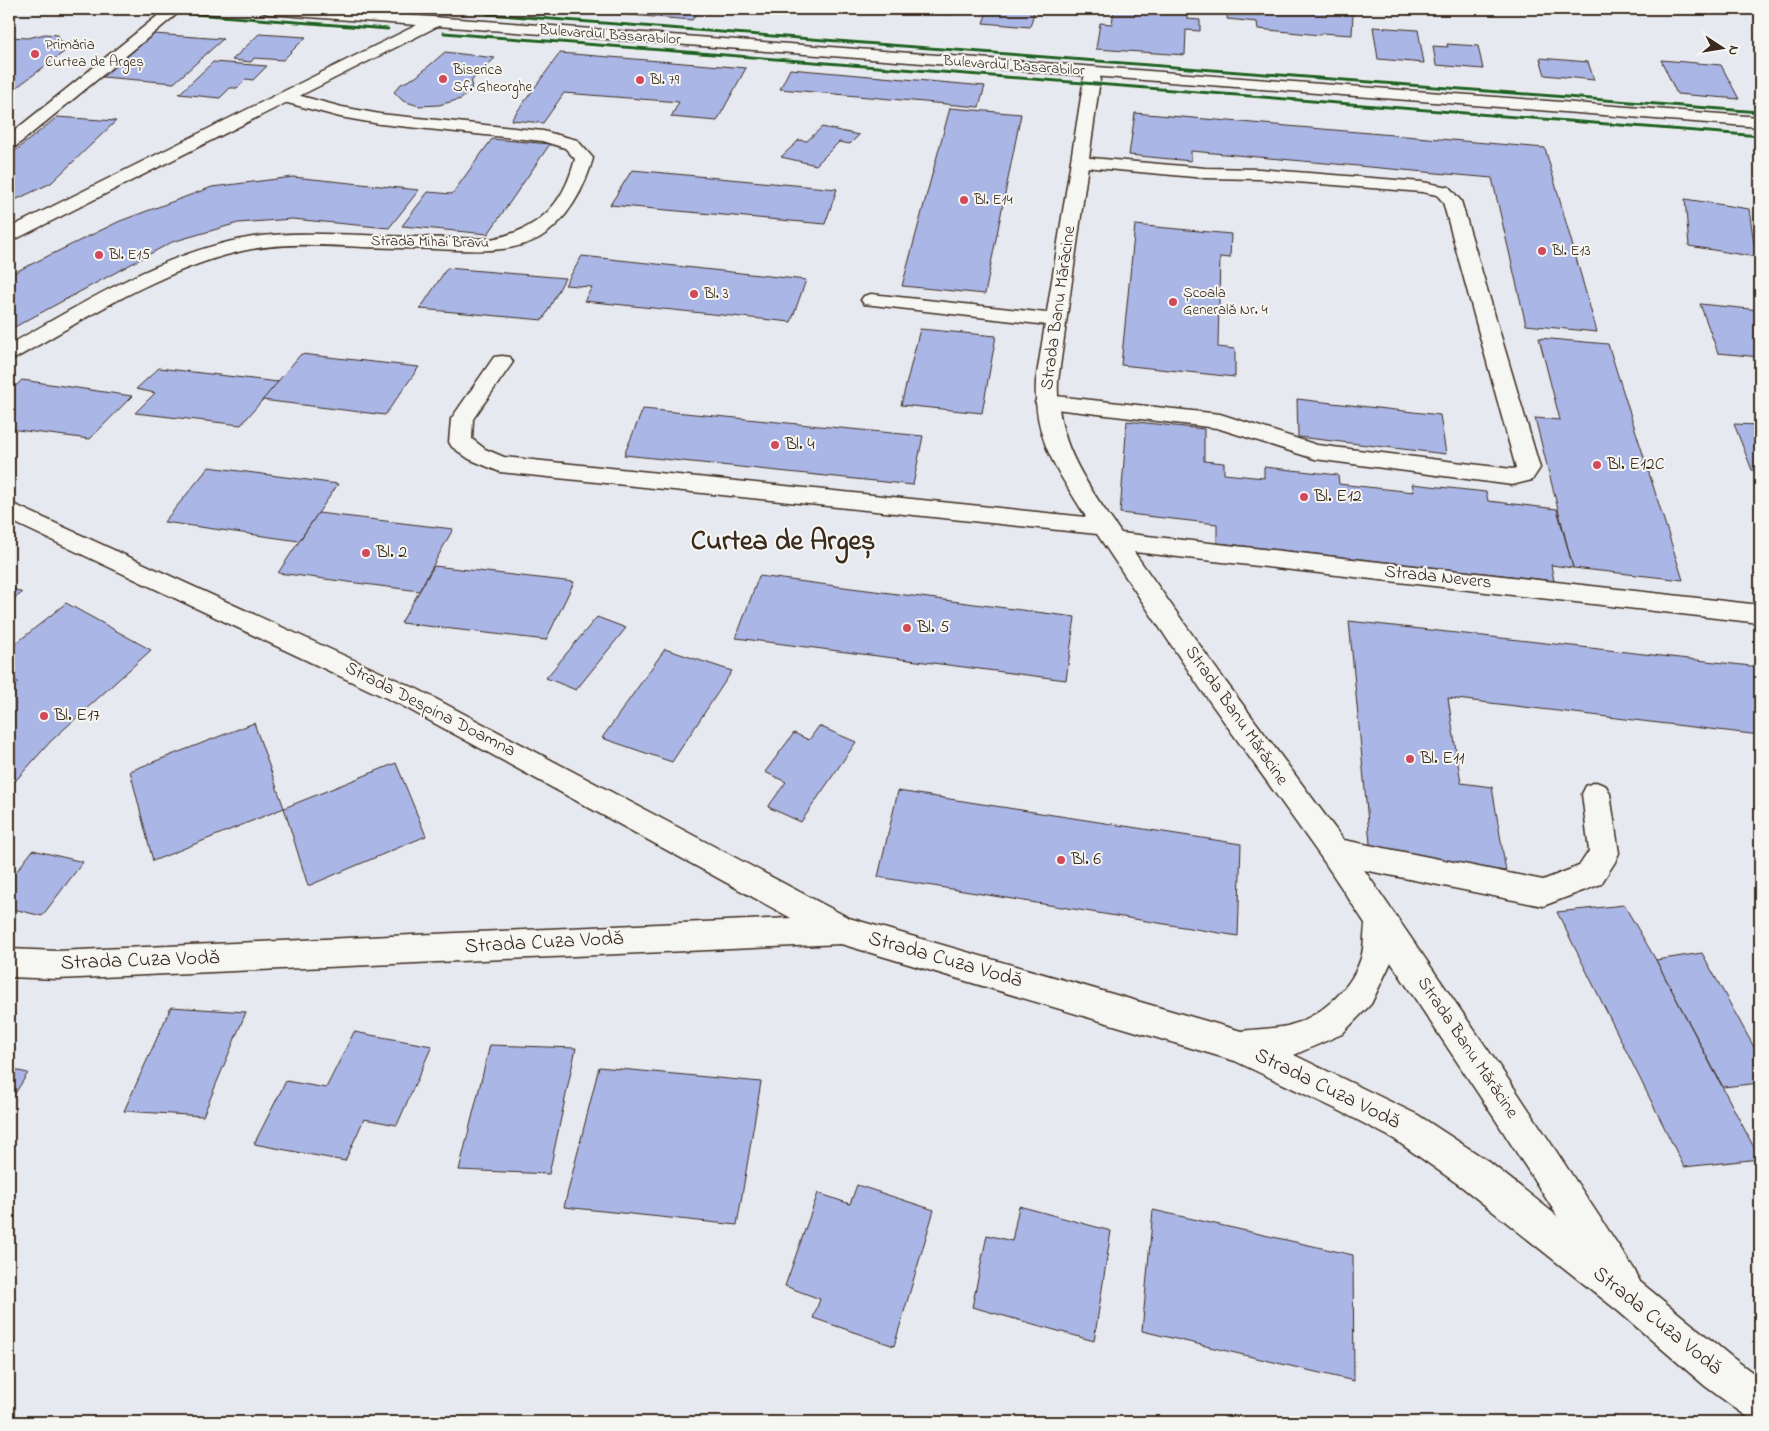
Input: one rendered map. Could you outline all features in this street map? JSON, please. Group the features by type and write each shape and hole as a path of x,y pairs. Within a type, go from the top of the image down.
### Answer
{"street":[{"path":"61,81 153,9"},
{"path":"9,143 175,9"},
{"name":"Bulevardul Basarabilor","path":"268,9 1760,122"},
{"path":"9,236 461,9"},
{"name":"Strada Banu Mărăcine","path":"1093,72 1047,381 1046,402 1050,428 1060,456 1109,534 1210,680 1334,851 1507,1107 1631,1298"},
{"name":"Strada Mihai Bravu","path":"9,354 134,284 185,262 239,245 291,240 491,245 514,240 532,233 555,216 581,174 584,158 571,144 543,136 380,119 340,112 286,97"},
{"path":"1046,402 1195,417 1220,422 1315,452 1512,477 1524,475 1528,468 1452,201 1442,192 1422,187 1259,174 1205,173 1080,162"},
{"path":"871,300 1056,320"},
{"name":"Strada Nevers","path":"502,362 462,419 460,442 477,454 500,464 1109,534 1760,614"},
{"name":"Strada Despina Doamna","path":"9,510 409,697 841,930"},
{"path":"1334,851 1543,893 1590,875 1604,853 1596,794"},
{"path":"1241,1047 1289,1041 1330,1023 1360,994 1377,958 1380,919"},
{"name":"Strada Cuza Vodă","path":"9,963 57,965 841,930 1241,1047 1350,1098 1406,1127 1475,1174 1631,1298 1718,1372 1760,1402"}],"building":[{"path":"621,9 700,9 692,20 617,14"},
{"path":"905,9 953,9 950,15 904,11"},
{"path":"988,9 1035,9 1030,27 983,23"},
{"path":"1114,9 1187,9 1187,19 1200,20 1200,31 1186,30 1185,55 1096,49 1100,23 1112,24"},
{"path":"1228,9 1326,9 1326,12 1353,14 1352,35 1321,33 1320,35 1258,29 1257,22 1227,19"},
{"path":"1373,27 1418,30 1424,63 1378,59"},
{"name":"Primăria Curtea de Argeș","path":"45,34 58,35 60,41 76,43 9,93 9,37 28,38"},
{"path":"154,34 223,39 174,83 102,77"},
{"path":"259,34 306,37 283,60 254,58 251,62 232,60"},
{"path":"1447,44 1478,46 1483,69 1436,65 1433,46 1448,47"},
{"name":"Biserica Sf. Gheorghe","path":"445,52 495,58 472,80 471,90 461,99 439,105 419,106 403,101 394,92 401,84 416,77"},
{"name":"Bl. 79","path":"560,53 746,68 717,121 671,117 679,102 564,93 543,123 511,120"},
{"path":"1540,58 1588,62 1594,80 1545,75"},
{"path":"1661,60 1721,65 1739,99 1677,94"},
{"path":"213,62 267,66 253,80 246,79 237,88 230,88 220,98 179,94"},
{"path":"790,69 985,86 979,107 780,89"},
{"name":"Bl. E14","path":"950,108 1021,114 985,294 902,286"},
{"name":"Bl. E13","path":"1135,113 1545,148 1597,332 1526,325 1492,178 1191,151 1191,161 1129,155"},
{"path":"57,117 116,121 51,183 9,203 9,156"},
{"path":"822,127 859,135 850,144 839,142 816,165 781,157 799,140 807,141"},
{"path":"492,139 550,144 488,234 402,226 428,192 452,194"},
{"path":"632,170 837,189 825,224 610,205"},
{"name":"Bl. E15","path":"293,177 419,190 389,228 292,219 238,223 172,242 9,330 9,275 120,221 212,187"},
{"path":"1685,199 1749,209 1756,257 1689,246"},
{"name":"Școala Generală Nr. 4","path":"1135,225 1231,234 1230,258 1220,257 1218,347 1235,349 1235,377 1121,365"},
{"name":"Bl. 3","path":"582,256 806,280 791,322 584,301 592,287 565,285"},
{"path":"447,268 565,278 543,320 420,309"},
{"path":"1700,304 1760,310 1760,357 1718,353"},
{"path":"920,329 996,336 982,413 901,405"},
{"name":"Bl. E12C","path":"1539,338 1608,344 1683,580 1573,568 1535,418 1560,420"},
{"path":"301,354 419,367 385,415 262,400"},
{"path":"159,368 278,382 241,425 135,413 155,393 136,389"},
{"path":"22,380 132,396 90,439 9,429 9,392"},
{"path":"1297,399 1440,415 1446,454 1298,437"},
{"name":"Bl. 4","path":"643,409 923,436 913,485 624,455"},
{"name":"Bl. E12","path":"1127,421 1204,429 1204,461 1224,463 1224,474 1264,478 1264,467 1338,475 1339,484 1414,492 1412,484 1486,492 1488,501 1557,509 1573,568 1551,565 1554,581 1217,543 1217,524 1120,513"},
{"path":"1734,424 1760,425 1760,471 1752,470"},
{"path":"209,467 338,484 299,541 164,522"},
{"name":"Bl. 2","path":"318,513 453,529 419,591 278,573"},
{"name":"Bl. 2","path":"434,566 574,582 546,640 401,623"},
{"name":"Bl. 5","path":"759,576 1075,617 1066,680 736,638"},
{"path":"9,586 22,593 9,602"},
{"name":"Bl. E17","path":"66,603 151,650 51,741 9,788 9,691 18,682 9,676 9,649"},
{"path":"597,617 626,628 576,690 546,678"},
{"name":"Bl. E11","path":"1349,621 1760,667 1760,735 1448,698 1461,783 1492,787 1506,871 1371,854"},
{"path":"665,649 732,671 672,762 602,738"},
{"path":"254,723 284,808 153,861 130,771"},
{"path":"819,726 856,742 801,822 768,807 786,782 765,772 794,733 809,740"},
{"path":"396,763 426,836 308,886 284,808"},
{"name":"Bl. 6","path":"898,791 1241,844 1238,936 878,877"},
{"path":"33,850 83,862 42,916 9,908 9,881"},
{"path":"1624,905 1656,960 1760,1159 1684,1167 1557,912"},
{"path":"1702,953 1760,1058 1760,1083 1723,1087 1656,960"},
{"path":"171,1007 246,1012 203,1116 124,1111"},
{"path":"354,1032 432,1046 397,1125 364,1119 345,1161 254,1144 286,1081 326,1088"},
{"path":"490,1045 576,1048 549,1174 459,1170"},
{"path":"599,1067 761,1082 737,1225 564,1207"},
{"path":"9,1069 28,1073 9,1103"},
{"path":"857,1185 934,1210 894,1346 813,1318 820,1299 785,1286 818,1193 850,1204"},
{"path":"1019,1206 1111,1231 1094,1341 972,1307 987,1235 1012,1241"},
{"path":"1153,1210 1353,1255 1354,1381 1142,1331"}],"cycle path":[{"path":"130,9 388,29"},
{"path":"487,14 1760,112"},
{"path":"444,33 1760,136"}],"place":[{"name":"Primăria Curtea de Argeș","path":"35,54"},
{"name":"Biserica Sf. Gheorghe","path":"443,79"},
{"name":"Bl. 79","path":"640,80"},
{"name":"Bl. E14","path":"964,200"},
{"name":"Bl. E13","path":"1542,251"},
{"name":"Bl. E15","path":"99,255"},
{"name":"Bl. 3","path":"694,294"},
{"name":"Școala Generală Nr. 4","path":"1173,302"},
{"name":"Bl. 4","path":"775,445"},
{"name":"Bl. E12C","path":"1597,465"},
{"name":"Bl. E12","path":"1304,497"},
{"name":"Bl. 2","path":"366,553"},
{"name":"Bl. 5","path":"907,628"},
{"name":"Bl. E17","path":"44,716"},
{"name":"Bl. E11","path":"1410,759"},
{"name":"Bl. 6","path":"1061,860"}],"district":[{"name":"Curtea de Argeș","path":"783,542"}]}
